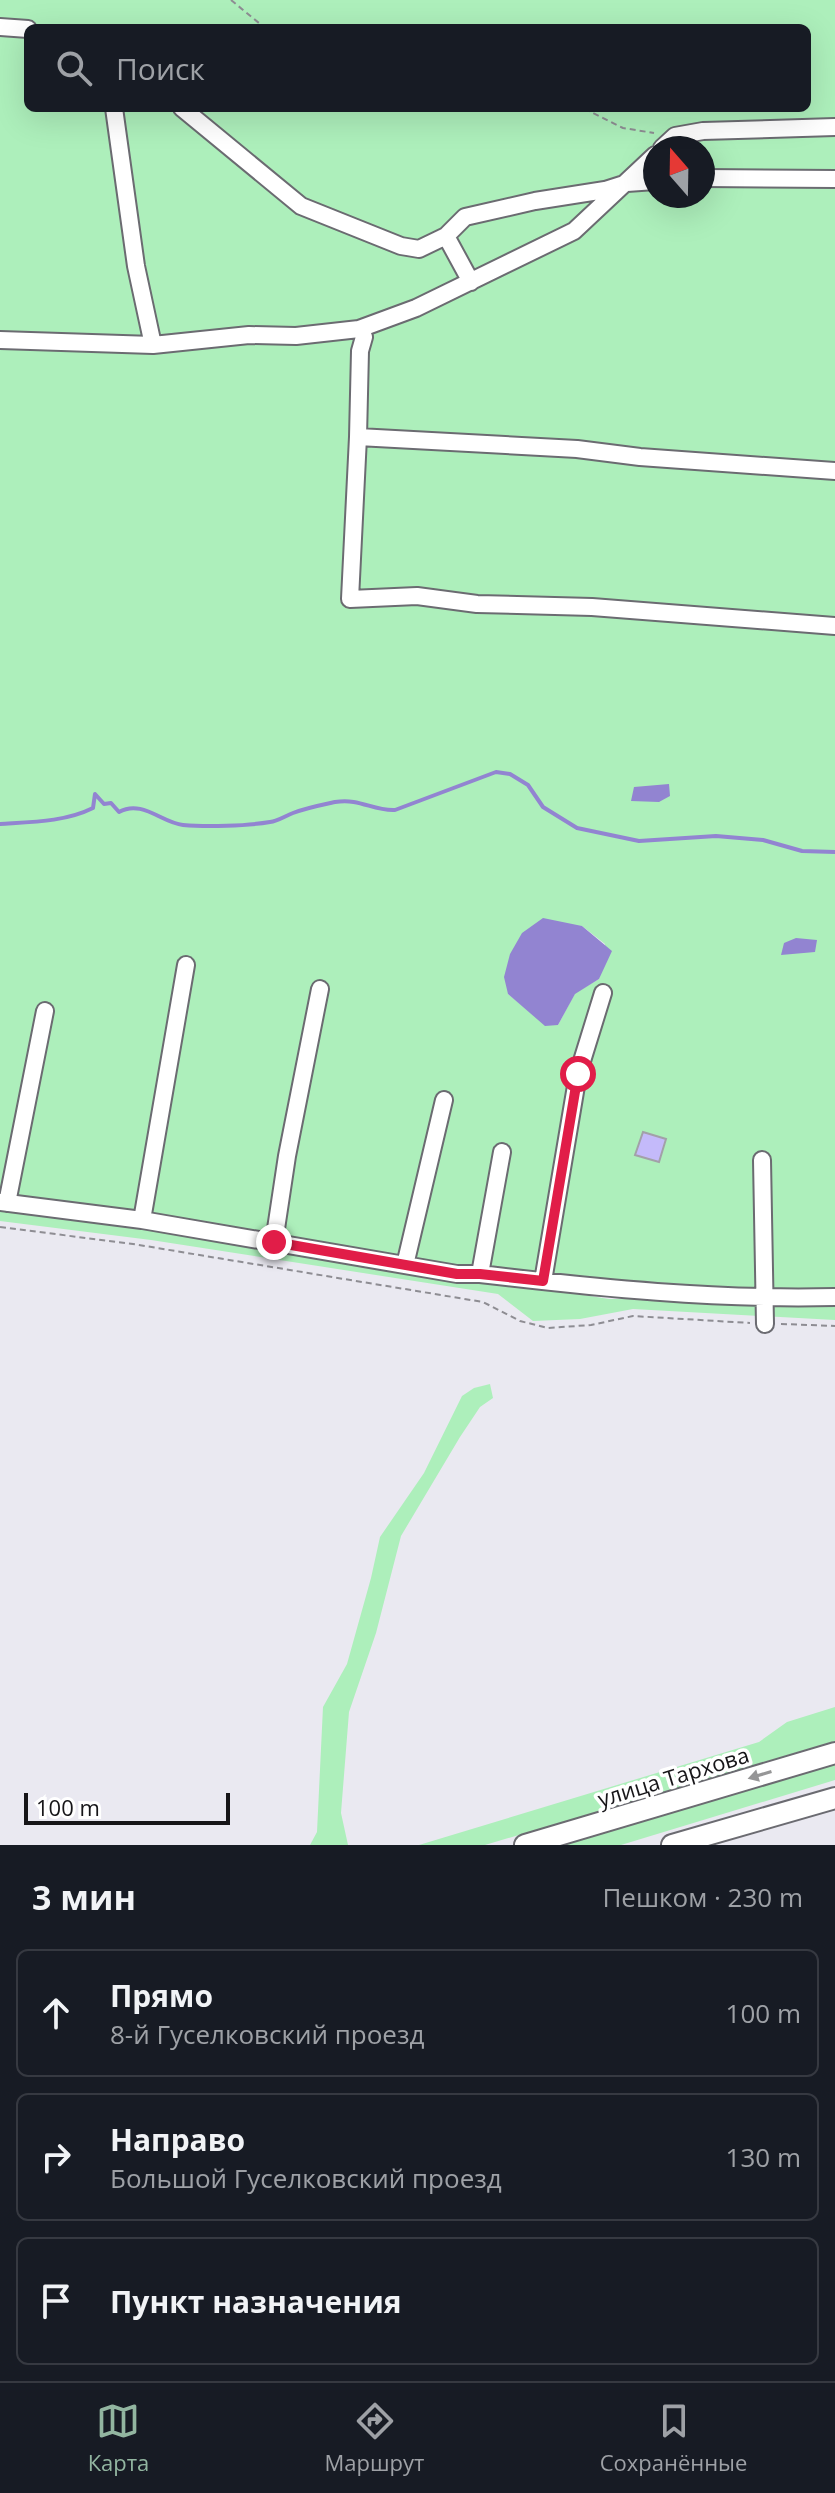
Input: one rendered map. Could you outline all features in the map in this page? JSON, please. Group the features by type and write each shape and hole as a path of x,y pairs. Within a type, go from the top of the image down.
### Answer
{"main road":[{"name":"улица Тархова","path":"525,1845 835,1753"},
{"path":"672,1845 835,1798"}],"street":[{"path":"0,27 24,29"},
{"path":"115,112 136,266 153,345"},
{"path":"187,112 301,206 401,246 419,249 446,236 465,217 643,182"},
{"path":"687,136 703,131 835,127"},
{"path":"0,340 153,345 249,335 296,336 359,329 416,308 574,231 643,167"},
{"path":"715,178 835,179"},
{"path":"446,236 471,282"},
{"path":"364,337 360,351 350,599 417,596 477,604 592,607 835,626"},
{"path":"358,437 577,449 640,457 835,471"},
{"path":"142,1220 186,965"},
{"path":"274,1242 287,1156 320,989"},
{"path":"543,1281 578,1074 603,993"},
{"path":"45,1011 4,1202 142,1220 457,1274 623,1291 766,1298 835,1297"},
{"path":"405,1265 444,1100"},
{"path":"480,1274 502,1152"},
{"path":"762,1160 765,1324"}],"path":[{"path":"231,0 260,24"},
{"path":"591,112 623,128 649,136"},
{"path":"0,1227 148,1246 483,1302 520,1321 548,1328 591,1325 633,1316 835,1326"}],"green space":[{"path":"0,0 835,0 835,1290 771,1290 460,1269 0,1195","holes":["582,926 605,944 599,979 575,993 558,1025 524,1007 508,994"]},
{"path":"0,1208 207,1235 609,1299 835,1300 835,1320 633,1309 580,1319 533,1321 498,1294 151,1240 0,1221"},
{"path":"490,1384 493,1398 480,1407 460,1437 401,1536 376,1633 349,1712 341,1813 348,1845 310,1845 317,1832 323,1707 347,1664 380,1537 424,1473 462,1396 474,1388"},
{"path":"835,1707 835,1741 485,1845 419,1845 759,1742 787,1722"},
{"path":"835,1757 835,1780 621,1845 538,1845"}],"shaded area":[{"path":"669,784 670,796 659,802 631,801 634,787"},
{"path":"543,918 582,926 612,951 599,979 575,994 558,1025 545,1026 508,994 504,977 510,954 522,933"},
{"path":"796,938 817,940 815,952 781,955 784,943"}],"building":[{"path":"643,1132 666,1139 659,1162 635,1155"}],"waterway":[{"path":"0,824 48,820 82,813 93,808 95,794 104,804 111,803 119,812 136,808 192,826 270,822 308,808 344,801 395,810 496,772 510,774 528,785 543,807 577,828 639,841 716,836 763,840 802,851 835,852"}],"route":[{"path":"274,1242 457,1274 543,1281 578,1074"}]}
